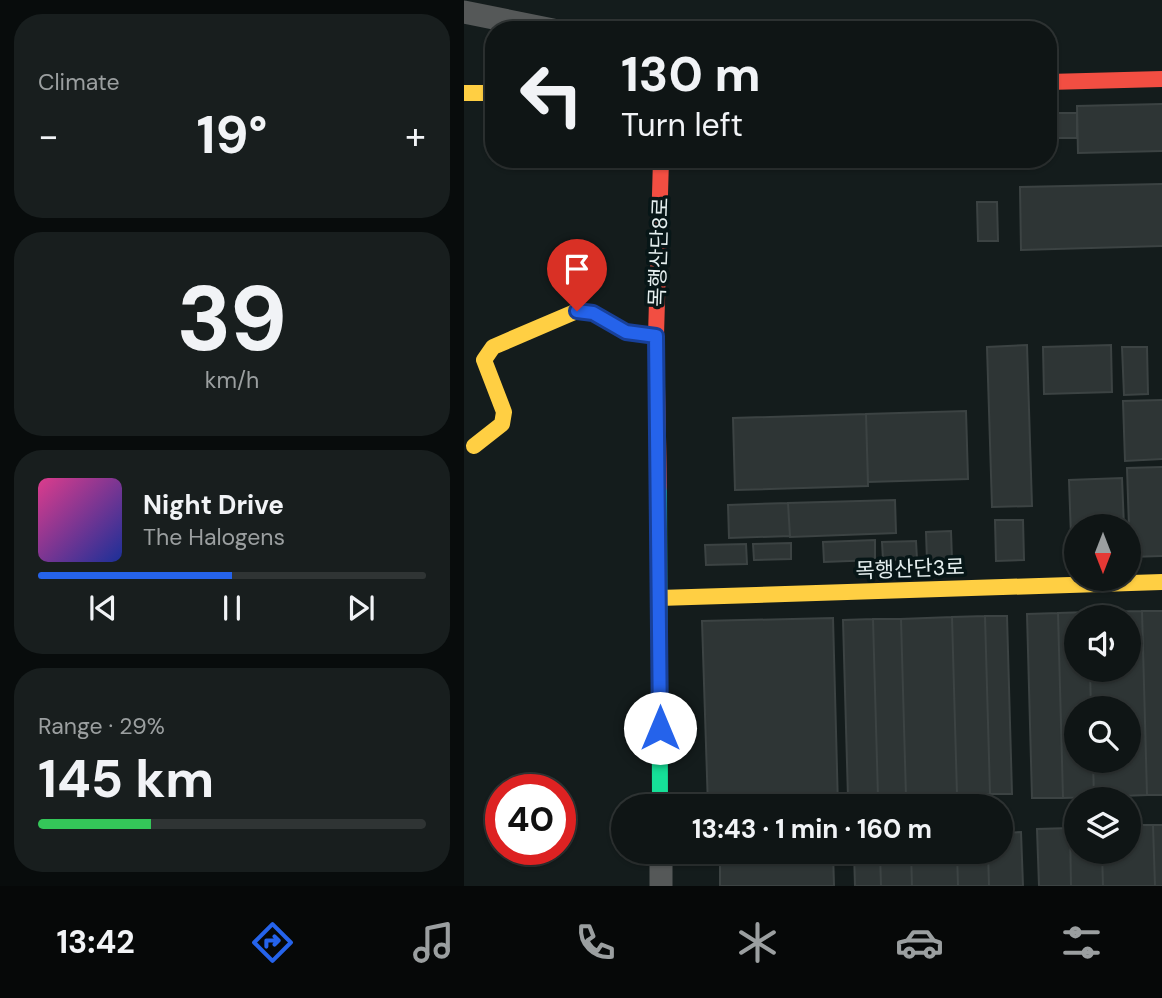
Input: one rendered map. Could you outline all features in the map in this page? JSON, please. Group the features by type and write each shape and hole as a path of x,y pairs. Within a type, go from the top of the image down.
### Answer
{"street":[{"path":"464,12 508,21"},
{"path":"1057,82 1162,79"},
{"path":"464,93 485,93"},
{"name":"목행산단8로","path":"660,794 656,336 661,168"},
{"path":"474,446 502,424 504,412 484,360 493,347 577,311 593,313 626,332 656,336"},
{"name":"목행산단3로","path":"659,598 1162,582"},
{"path":"661,864 661,886"}],"building":[{"path":"1163,104 1163,151 1078,153 1077,106"},
{"path":"1057,113 1077,113 1077,138 1057,138"},
{"path":"1163,184 1163,246 1021,250 1020,187"},
{"path":"977,202 997,202 998,241 978,241"},
{"path":"1027,345 1032,506 992,507 987,347"},
{"path":"1111,345 1112,392 1044,394 1043,347"},
{"path":"1122,347 1147,347 1148,394 1124,395"},
{"path":"1163,400 1163,459 1125,461 1123,401"},
{"path":"966,411 968,479 868,482 866,414"},
{"path":"866,414 868,486 735,490 733,418"},
{"path":"1163,467 1163,556 1141,557 1141,514 1129,514 1127,468"},
{"path":"1122,478 1123,514 1070,514 1069,480"},
{"path":"895,500 896,533 790,537 788,503"},
{"path":"788,503 790,536 729,538 728,505"},
{"path":"995,520 1023,520 1024,560 996,561"},
{"path":"951,531 952,560 927,561 926,532"},
{"path":"875,540 875,560 824,562 823,542"},
{"path":"916,541 917,559 883,560 882,542"},
{"path":"791,543 791,559 754,560 753,544"},
{"path":"746,544 747,564 706,565 705,545"},
{"path":"1141,611 1147,795 1141,795 1141,787 1094,787 1093,773 1141,773 1141,696 1091,696 1090,682 1141,682"},
{"path":"1142,611 1163,611 1163,795 1147,795"},
{"path":"1058,613 1064,613 1064,682 1090,682 1091,696 1064,696 1064,773 1093,773 1094,787 1064,787 1063,798"},
{"path":"1058,613 1063,798 1032,798 1027,614"},
{"path":"985,616 990,794 957,794 952,617"},
{"path":"985,616 1007,616 1012,794 990,794"},
{"path":"952,617 957,794 906,794 901,619"},
{"path":"833,618 838,794 708,794 702,621"},
{"path":"873,619 878,794 848,794 843,620"},
{"path":"873,619 901,619 906,794 878,794"},
{"path":"1141,825 1153,825 1155,886 1103,886 1102,864 1141,864"},
{"path":"1153,825 1163,825 1163,886 1155,886"},
{"path":"1064,828 1064,864 1071,864 1071,886 1039,886 1037,829"},
{"path":"1013,832 1021,832 1023,886 989,886 988,864 1013,864"},
{"path":"720,864 833,864 834,886 720,886"},
{"path":"854,864 880,864 881,886 855,886"},
{"path":"880,864 911,864 912,886 881,886"},
{"path":"911,864 957,864 958,886 912,886"},
{"path":"957,864 988,864 989,886 958,886"},
{"path":"1071,864 1102,864 1103,886 1071,886"}],"traffic: fast":[{"path":"659,487 660,794"}],"traffic: slow":[{"path":"464,93 485,93"},
{"path":"474,446 502,424 504,412 484,360 493,347 577,311 593,313 626,332 656,336"},
{"path":"659,598 1163,582"}],"traffic: jam":[{"path":"1057,82 1163,79"},
{"path":"659,487 656,336 661,168"}],"route":[{"path":"577,311 593,313 626,332 656,336 660,728"}]}
